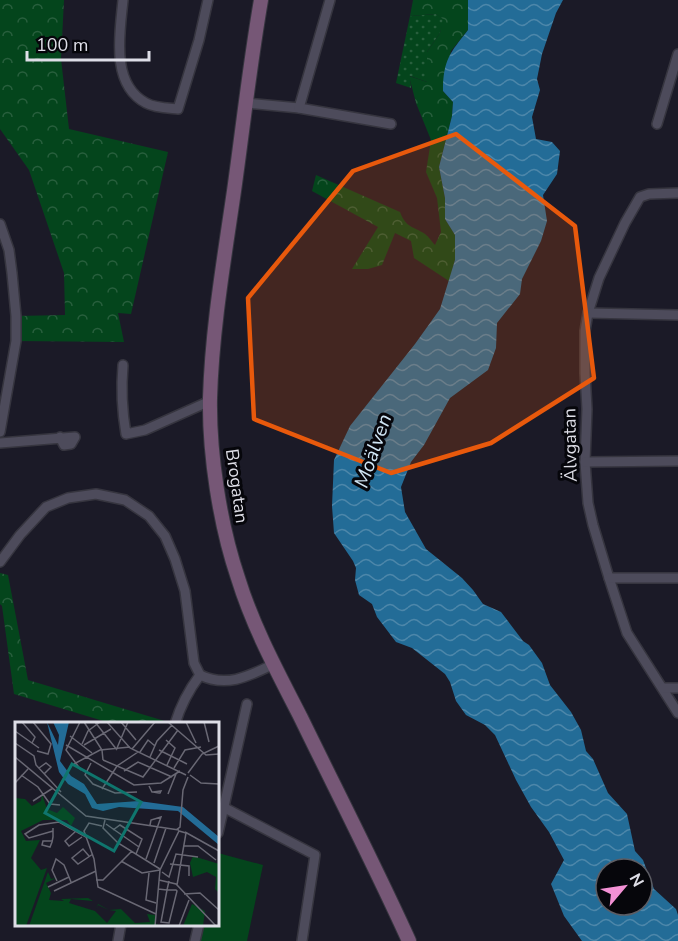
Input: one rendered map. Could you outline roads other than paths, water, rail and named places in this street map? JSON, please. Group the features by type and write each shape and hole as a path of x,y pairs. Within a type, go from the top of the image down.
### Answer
{"main road":[{"name":"Brogatan","path":"261,0 215,330 210,401 216,474 224,526 238,579 274,664 409,941"}],"street":[{"path":"123,0 120,31 123,75 133,93 144,102 153,106 178,109 199,40 208,0"},
{"path":"299,108 330,0"},
{"path":"657,124 678,54"},
{"path":"246,103 299,108 391,124"},
{"name":"Älvgatan","path":"678,193 649,194 640,197 599,278 588,313 585,332 587,409 585,462 590,514 627,633 678,713"},
{"path":"0,224 9,250 16,316 16,341 0,431"},
{"path":"588,313 678,315"},
{"path":"123,364 121,385 126,434 146,430 210,401"},
{"path":"0,443 60,437"},
{"path":"585,462 678,461"},
{"path":"0,562 20,535 46,507 68,498 96,494 126,500 149,516 165,536 175,559 185,591 194,663 200,675 211,680 227,682 274,664"},
{"path":"609,578 678,578"},
{"path":"176,722 188,692 200,675"},
{"path":"663,688 678,688"},
{"path":"219,828 246,704"},
{"path":"223,807 315,855 302,941"},
{"path":"117,941 121,926"},
{"path":"195,941 199,926"}],"water":[{"name":"Moälven","path":"468,0 563,0 556,13 542,54 537,79 540,90 532,117 536,139 552,142 560,151 557,174 543,195 547,221 541,241 522,279 520,294 497,323 496,348 488,370 450,398 424,445 411,462 401,487 405,512 426,549 462,578 483,604 501,612 523,641 529,645 542,663 550,685 571,712 581,730 586,751 593,759 608,793 627,814 635,851 640,857 594,857 594,917 654,917 654,889 676,909 678,941 582,941 564,916 551,884 564,860 516,780 495,735 485,725 466,715 456,701 445,674 412,648 396,642 377,617 372,604 359,595 355,580 356,568 334,533 332,506 334,460 350,426 440,309 455,260 455,235 445,219 445,198 439,167 452,116 453,102 443,91 444,72 449,57 468,30"}]}
